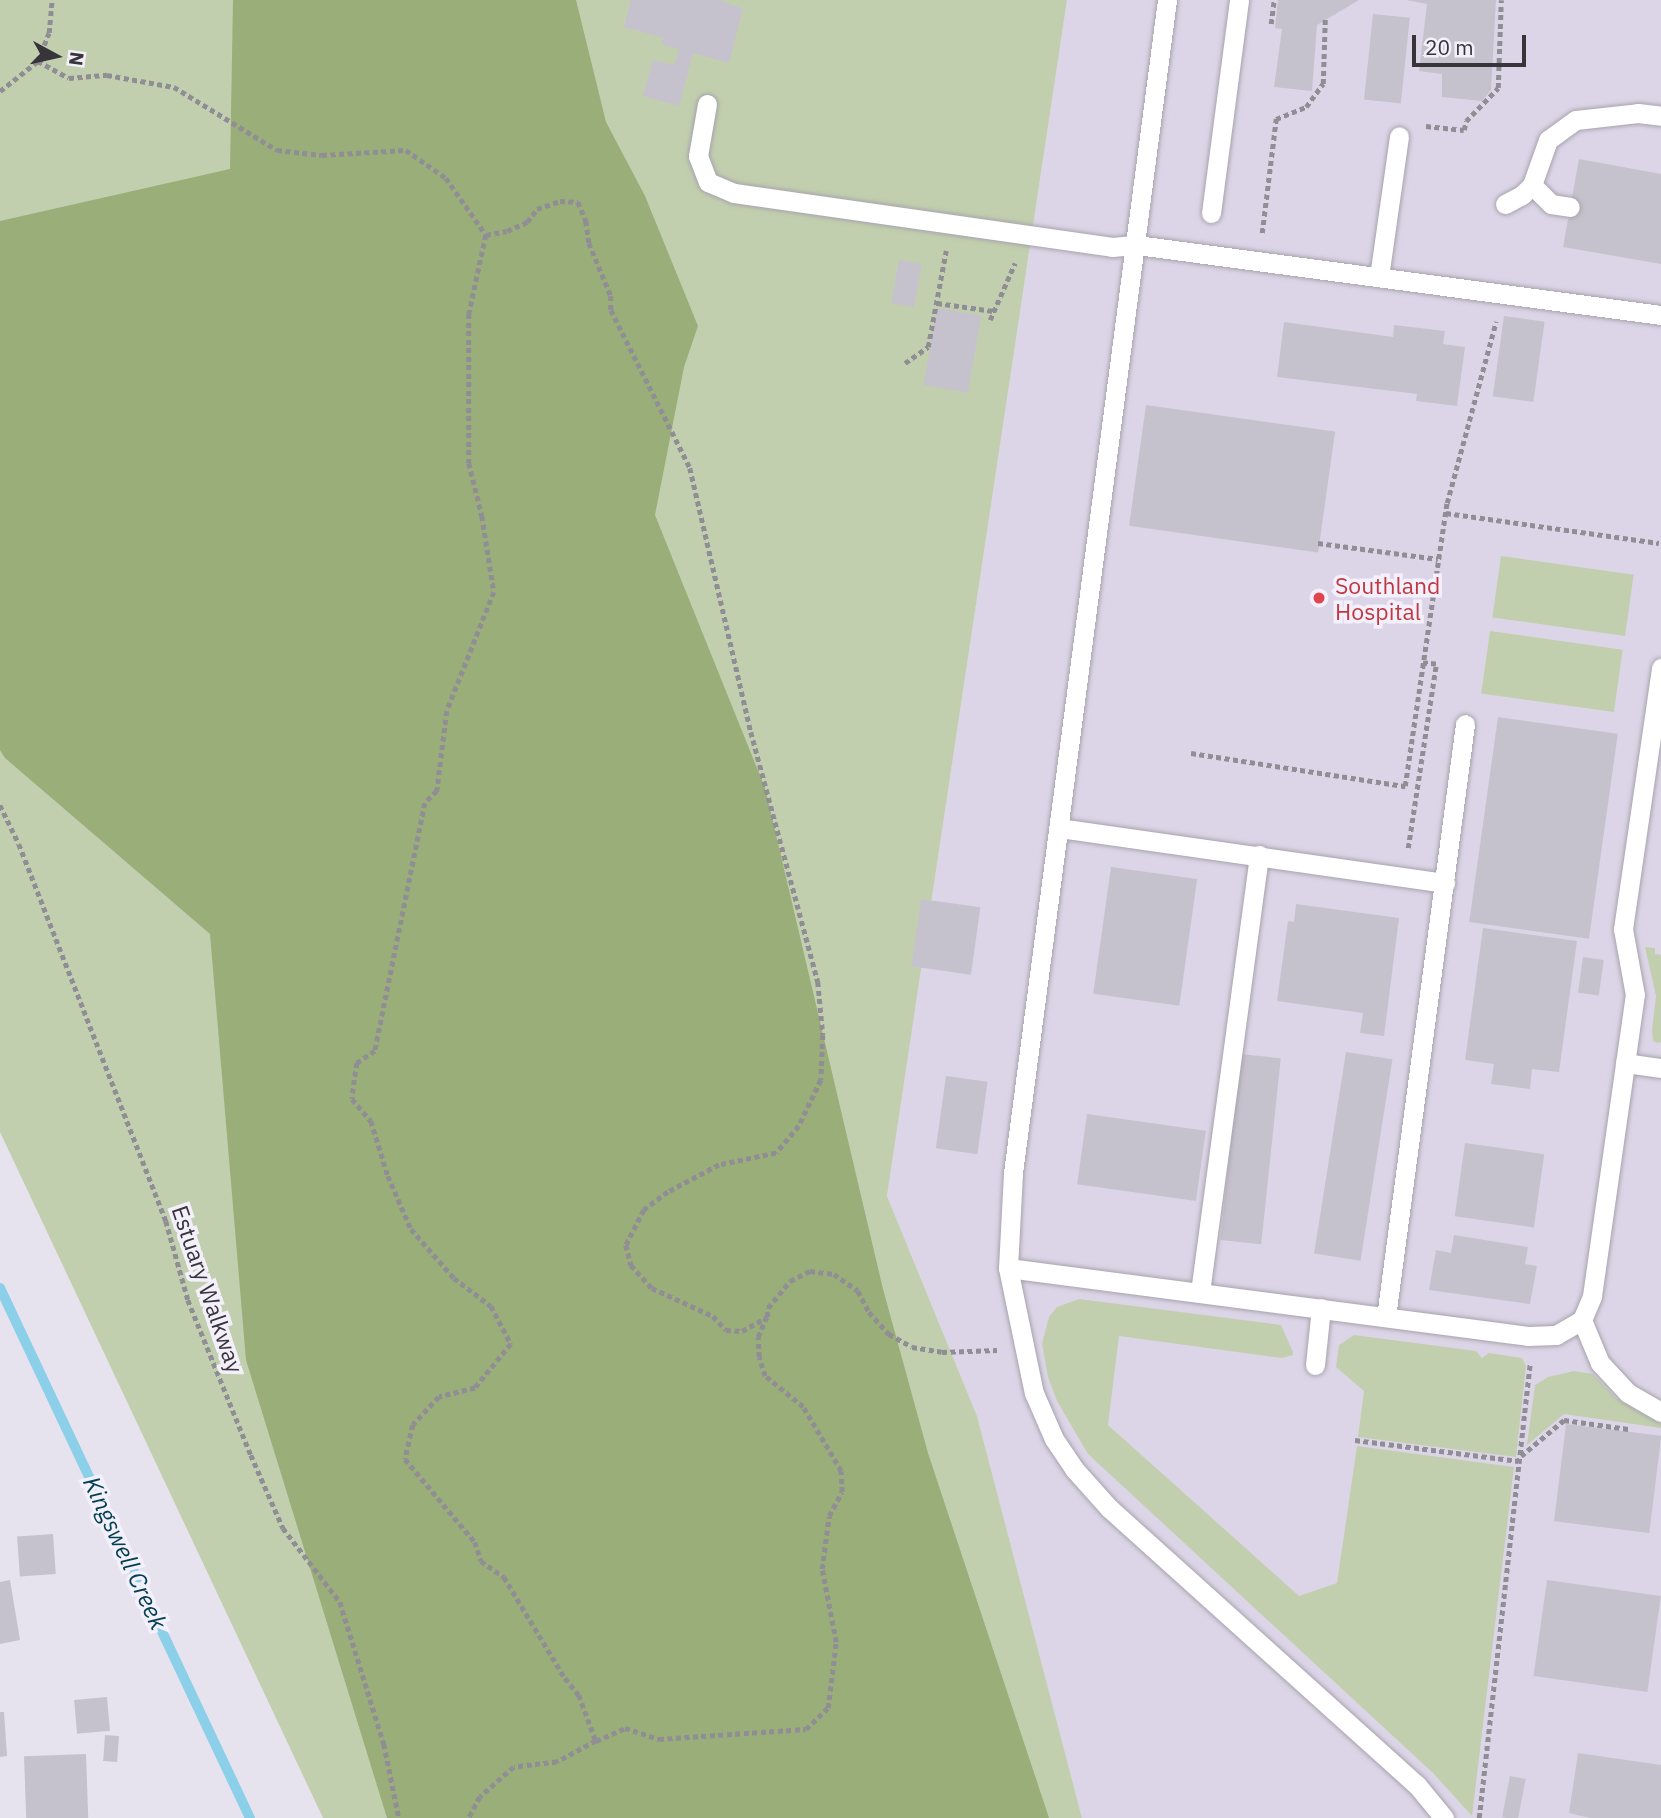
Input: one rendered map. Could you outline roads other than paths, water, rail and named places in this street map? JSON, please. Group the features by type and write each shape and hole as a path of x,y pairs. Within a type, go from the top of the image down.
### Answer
{"lane":[{"path":"1167,0 1137,245 1013,1173 1008,1268 1022,1347 1034,1393 1054,1439 1110,1508 1417,1786 1444,1818"},
{"path":"1210,213 1239,0"},
{"path":"707,104 698,156 708,182 734,193 1112,247 1137,245 1661,315"},
{"path":"1505,204 1522,195 1532,185 1548,140 1576,120 1638,113 1661,116"},
{"path":"1379,277 1399,136"},
{"path":"1532,185 1552,204 1570,207"},
{"path":"1008,1268 1534,1336 1556,1335 1582,1320 1592,1296 1635,995 1623,929 1661,668"},
{"path":"1386,1317 1465,724"},
{"path":"1059,828 1445,883"},
{"path":"1200,1292 1259,855"},
{"path":"1625,1063 1661,1069"},
{"path":"1315,1365 1321,1308"},
{"path":"1582,1320 1600,1363 1629,1393 1661,1412"}],"waterway":[{"name":"Kingswell Creek","path":"0,1288 250,1818"}],"place":[{"name":"Southland Hospital","path":"1319,598"}]}
